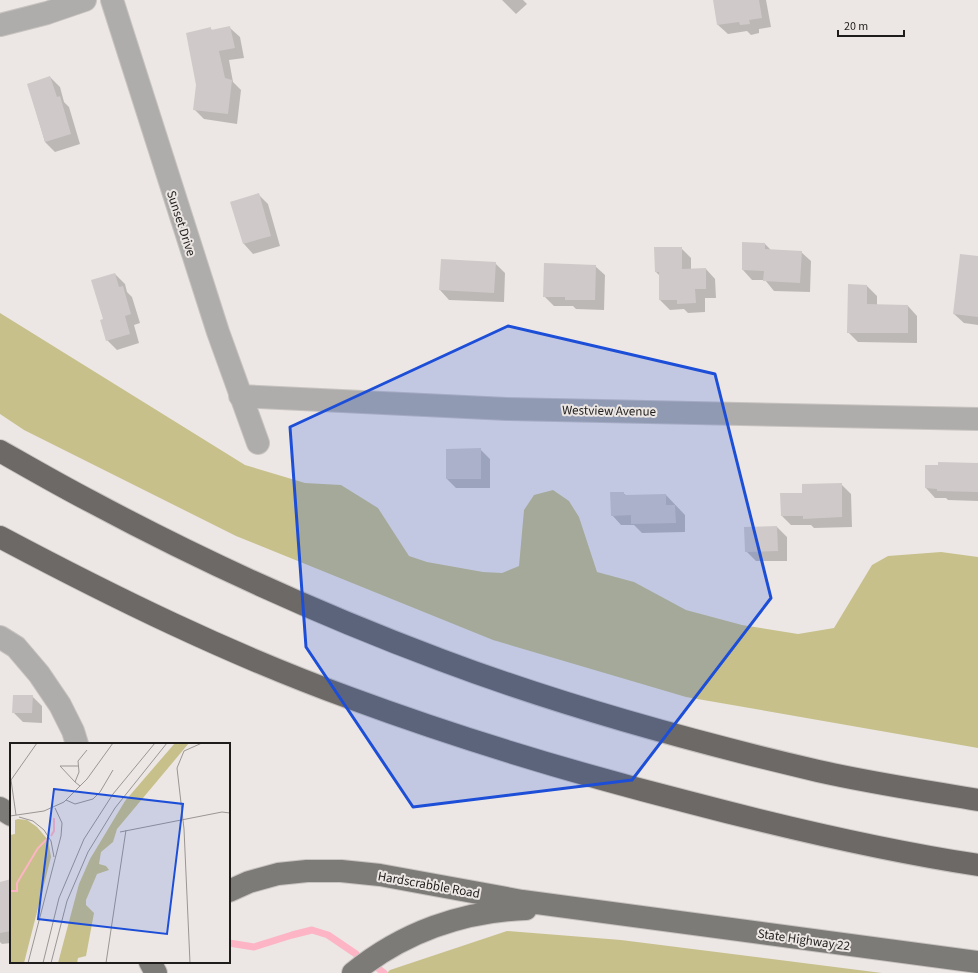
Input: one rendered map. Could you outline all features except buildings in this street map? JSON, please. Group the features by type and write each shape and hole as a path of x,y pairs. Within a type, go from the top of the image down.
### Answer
{"highway":[{"path":"0,451 90,502 225,569 362,628 442,660 591,710 738,751 821,771 978,800"},
{"path":"0,537 123,600 198,636 347,697 422,724 497,749 574,772 730,813 808,832 978,865"}],"main road":[{"path":"0,808 10,814"},
{"name":"Hardscrabble Road","path":"230,891 249,882 278,874 307,871 341,871 380,875 522,900 631,915"},
{"path":"353,973 365,963 392,946 420,932 451,920 511,910 543,909 631,915"},
{"name":"State Highway 22","path":"631,915 978,962"},
{"path":"151,963 156,973"}],"street":[{"path":"0,25 47,13 85,0"},
{"name":"Sunset Drive","path":"112,0 196,264 240,396 258,443"},
{"name":"Westview Avenue","path":"240,396 507,409 978,419"},
{"path":"0,637 16,647 39,674 60,705 74,731 77,743"}],"highlighted area":[{"path":"508,326 715,374 771,598 632,780 413,807 306,647 290,427"}],"shaded area":[{"path":"0,313 245,465 305,483 341,485 378,508 409,556 427,562 483,572 502,573 519,566 524,510 534,495 553,490 569,501 579,517 597,572 634,582 686,610 742,625 798,634 834,628 872,565 888,556 941,552 978,557 978,748 686,697 493,640 236,536 24,430 0,414"},
{"path":"507,931 621,940 882,973 387,973 390,970"}],"waterway":[{"path":"230,943 254,947 312,930 328,935 356,954"},
{"path":"379,969 384,973"}]}
